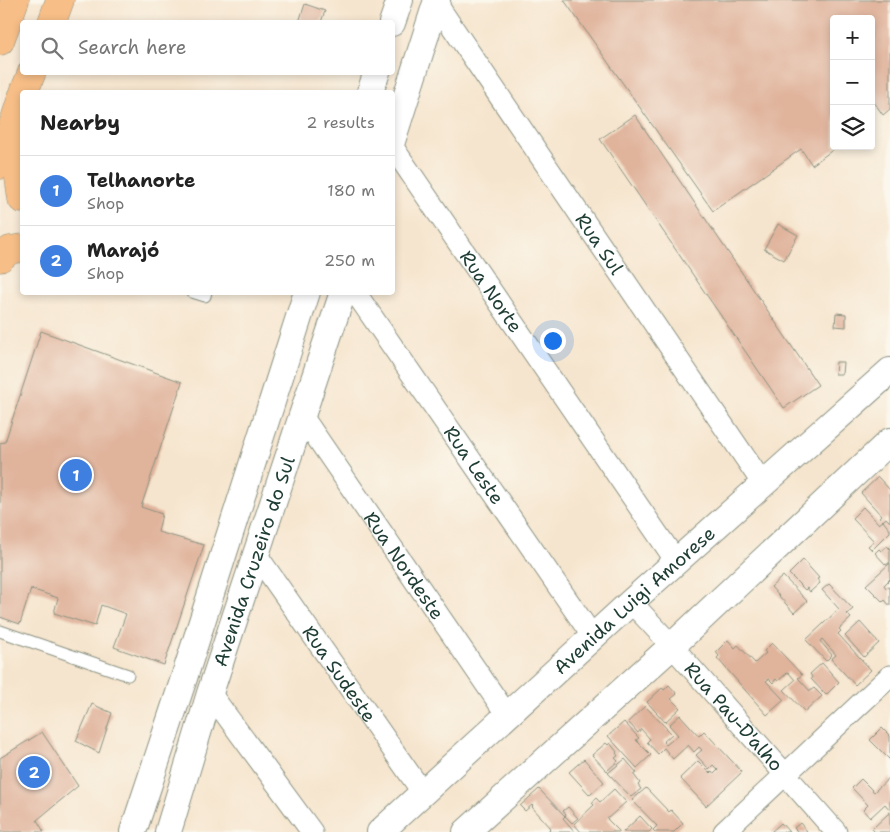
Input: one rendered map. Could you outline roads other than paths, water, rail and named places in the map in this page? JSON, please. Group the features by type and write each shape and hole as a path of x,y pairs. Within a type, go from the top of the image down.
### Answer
{"highway":[{"path":"0,40 15,0"},
{"path":"53,20 60,0"},
{"path":"25,90 31,75"},
{"path":"0,165 20,103"},
{"path":"20,159 20,185"},
{"path":"0,258 10,250 20,248"}],"street":[{"path":"393,20 400,0"},
{"path":"395,133 437,2"},
{"name":"Rua Sul","path":"437,2 762,484"},
{"path":"371,90 376,75"},
{"name":"Rua Norte","path":"395,150 676,561"},
{"name":"Avenida Cruzeiro do Sul","path":"132,832 185,675 306,295"},
{"name":"Avenida Cruzeiro do Sul","path":"171,829 210,693 342,295"},
{"name":"Rua Leste","path":"357,295 593,637"},
{"name":"Avenida Luigi Amorese","path":"380,832 676,561 890,371"},
{"name":"Rua Nordeste","path":"302,416 507,715"},
{"path":"466,832 672,646 890,441"},
{"name":"Rua Sudeste","path":"256,554 423,793"},
{"name":"Rua Pau-D'alho","path":"631,602 836,832"},
{"path":"724,832 890,676"},
{"path":"210,693 312,832"}],"lane":[{"path":"0,631 128,675"}],"place":[{"name":"Telhanorte","path":"76,475"},
{"name":"Marajó","path":"34,772"}]}
